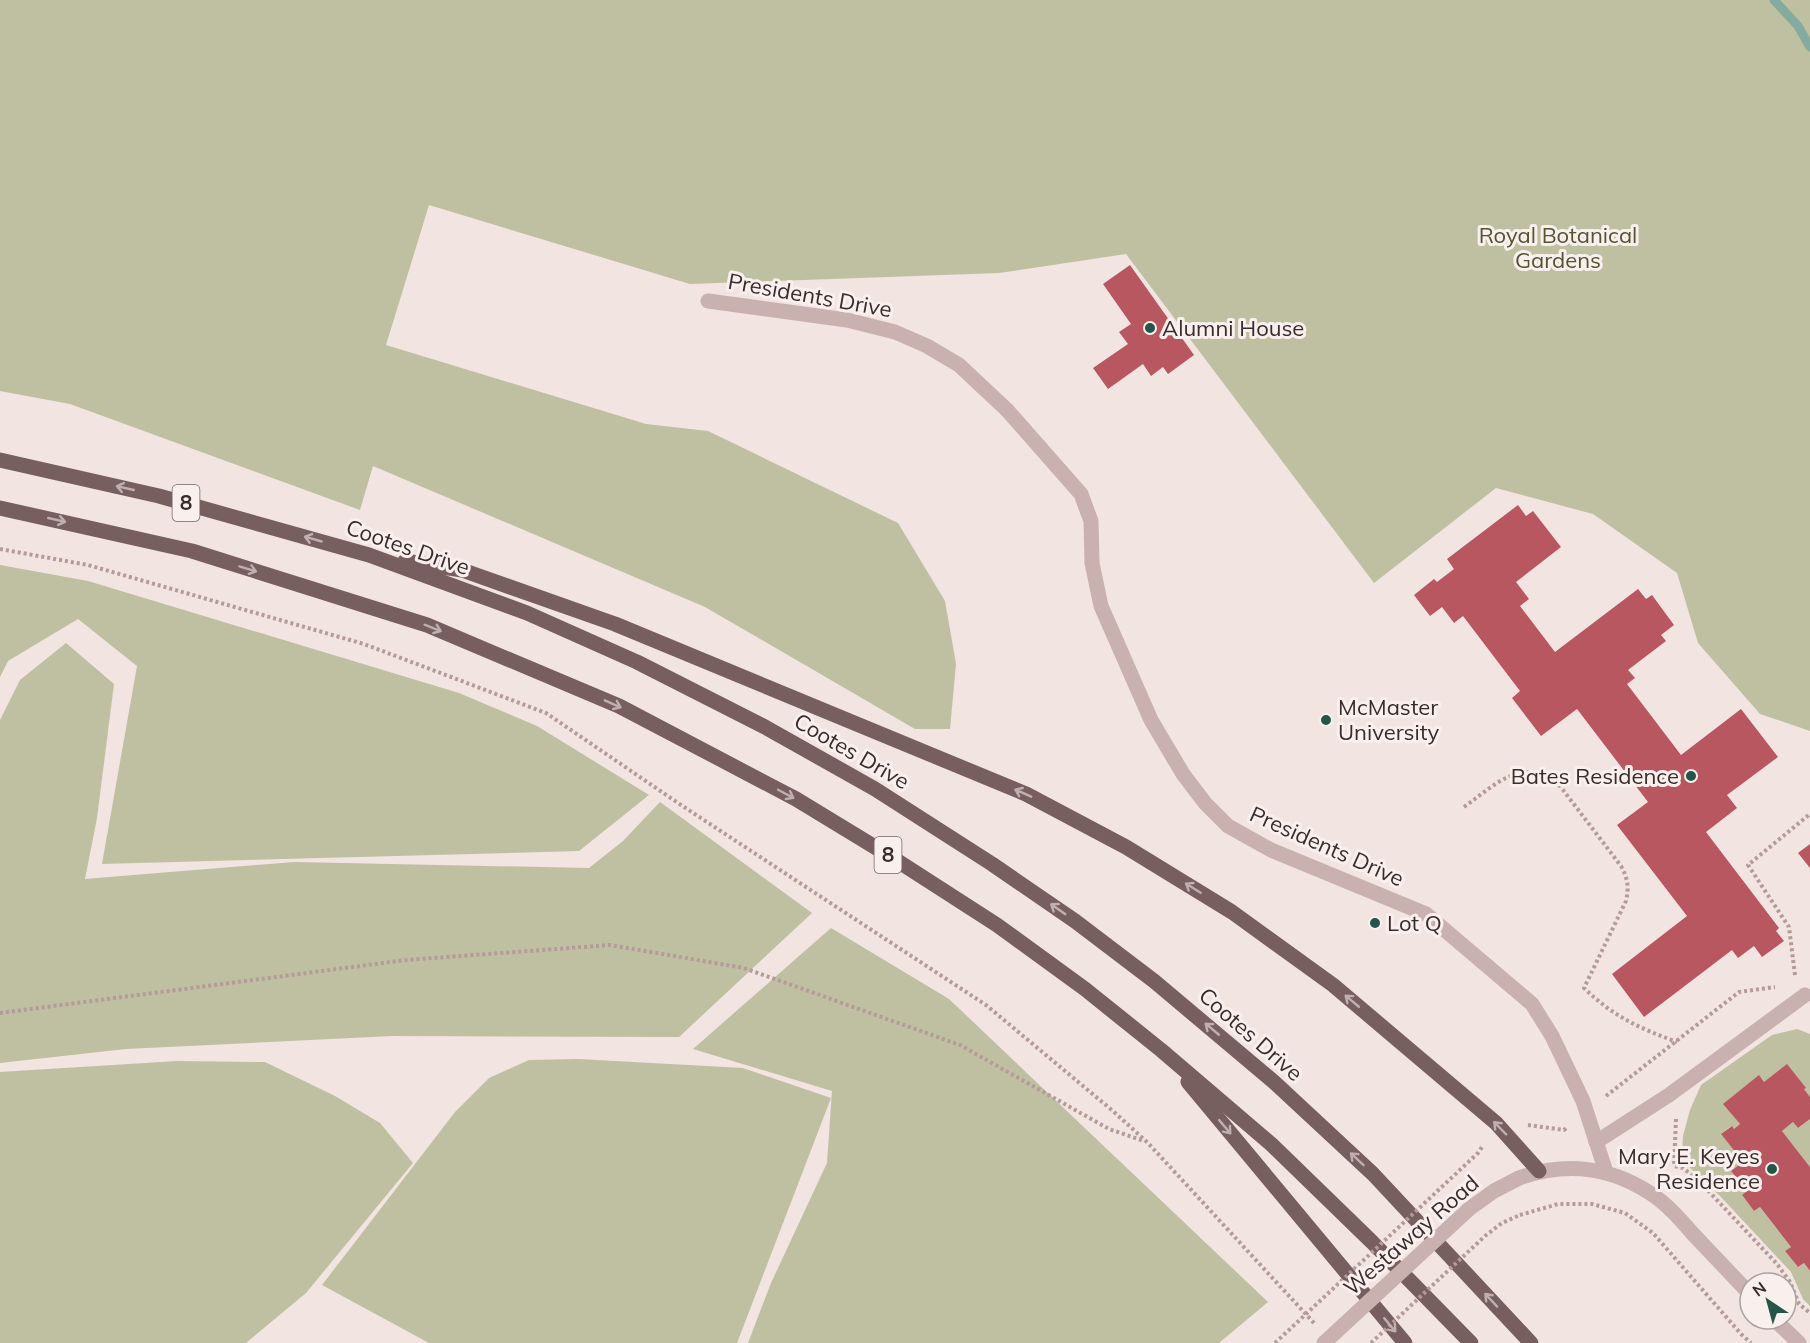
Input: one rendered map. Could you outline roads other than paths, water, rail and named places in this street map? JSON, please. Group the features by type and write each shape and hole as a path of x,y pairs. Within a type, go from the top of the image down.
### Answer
{"main road":[{"name":"Cootes Drive","path":"0,460 159,495 369,555 527,613 637,662 765,727 875,789 1001,870 1075,921 1154,981 1274,1082 1372,1174 1531,1343"},
{"name":"8","path":"0,508 192,551 427,625 619,706 796,799 893,858 1005,932 1085,989 1161,1050 1271,1144 1471,1343"},
{"path":"369,555 462,570 615,624 1026,794 1126,847 1232,912 1333,985 1496,1123 1539,1171"},
{"path":"1161,1050 1405,1343"}],"street":[{"name":"Presidents Drive","path":"708,301 847,320 896,332 927,345 959,365 1007,410 1081,494 1091,521 1092,563 1101,606 1151,720 1183,774 1205,803 1228,826 1271,850 1426,914 1532,1004 1552,1036 1583,1101 1606,1172"},
{"path":"1596,1142 1670,1095 1799,989"},
{"name":"Westaway Road","path":"1324,1343 1469,1209 1494,1191 1539,1171 1572,1167 1606,1172 1649,1192 1667,1207 1738,1281"},
{"path":"1786,1331 1799,1343"}],"waterway":[{"path":"1774,0 1798,26 1810,47"}],"place":[{"name":"Alumni House","path":"1150,328"},
{"name":"McMaster University","path":"1326,720"},
{"name":"Bates Residence","path":"1691,776"},
{"name":"Lot Q","path":"1375,923"},
{"name":"Mary E. Keyes Residence","path":"1772,1169"}],"park label":[{"name":"Royal Botanical Gardens","path":"1558,248"}]}
